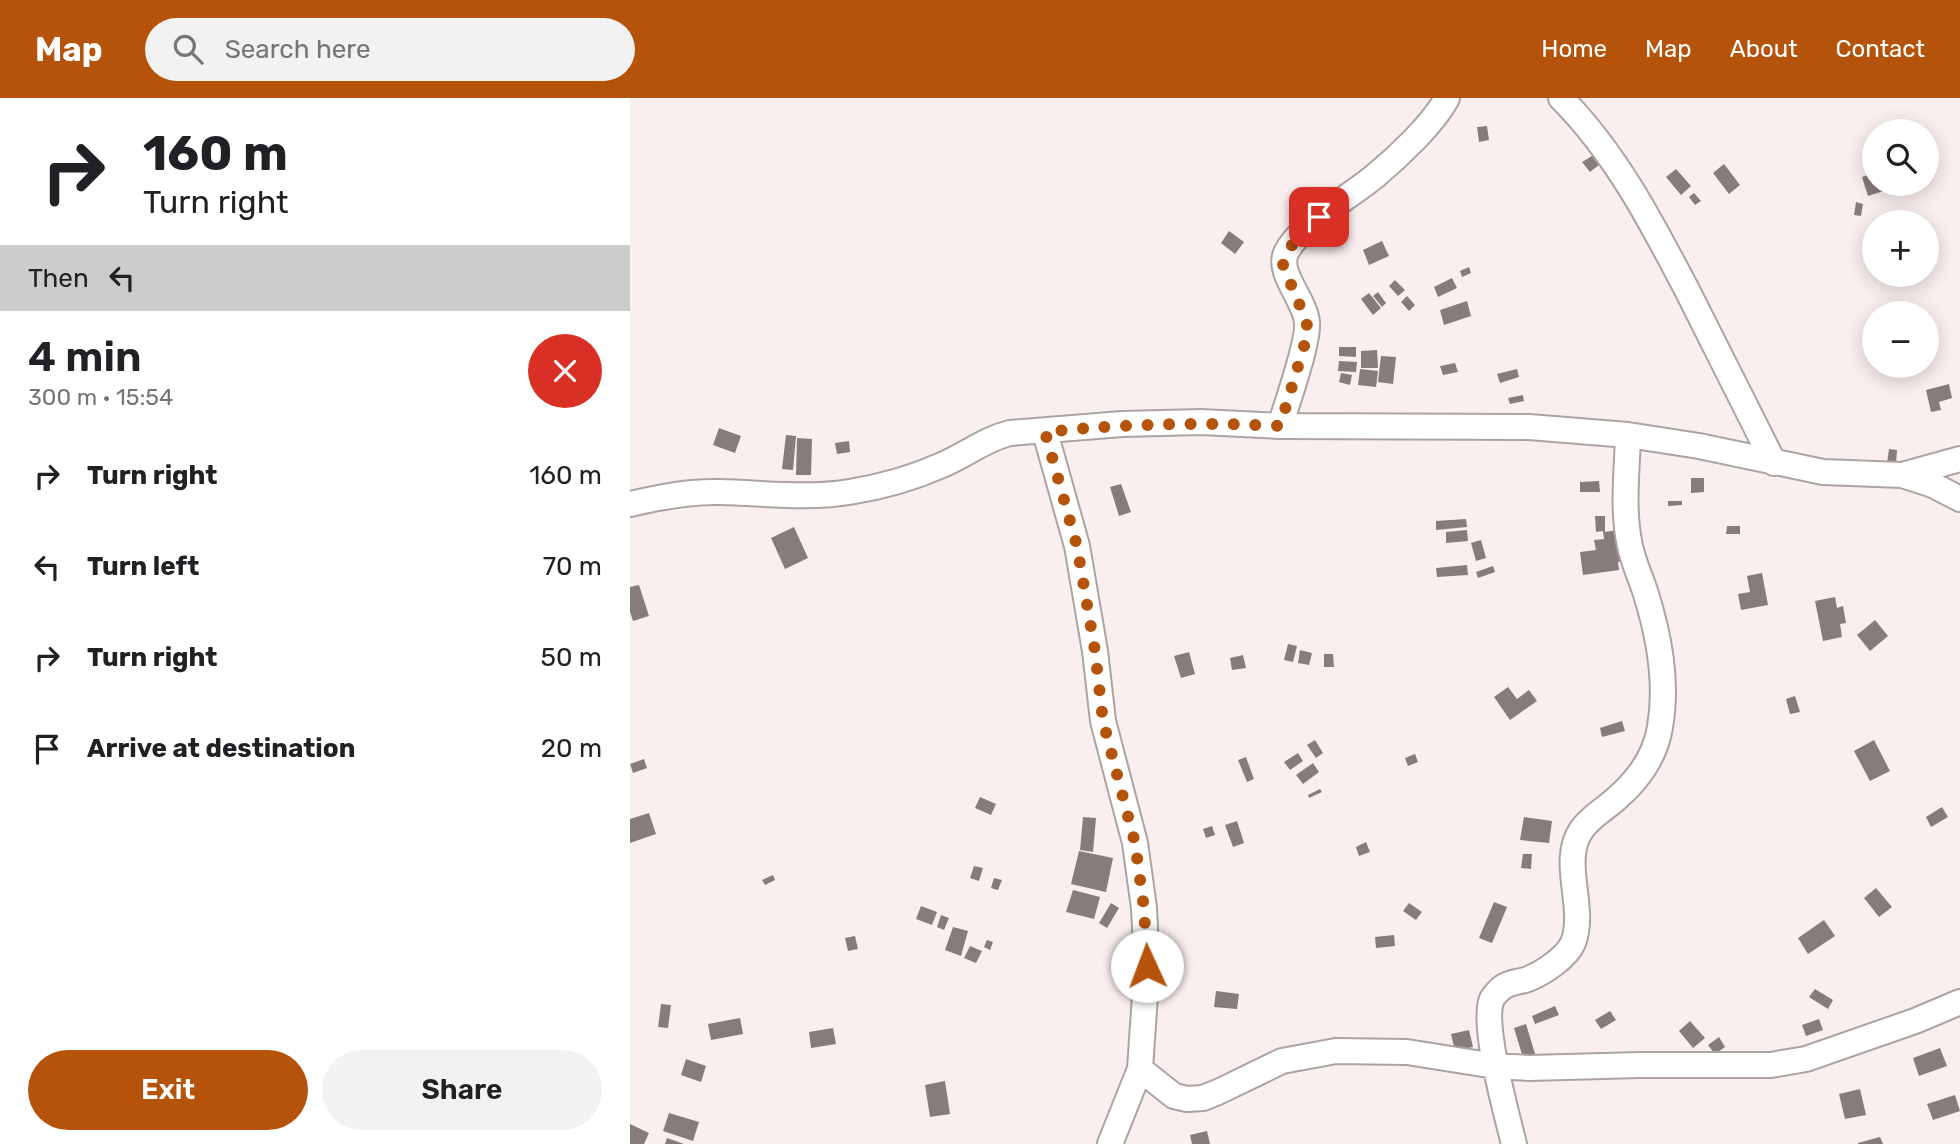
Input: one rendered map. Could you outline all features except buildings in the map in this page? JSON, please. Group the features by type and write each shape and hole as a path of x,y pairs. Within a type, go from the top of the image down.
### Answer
{"street":[{"path":"1280,426 1305,343 1307,323 1283,265 1287,252 1319,217 1376,176 1443,106 1447,98"},
{"path":"1561,98 1619,170 1655,230 1774,463"},
{"path":"630,504 687,493 790,496 848,492 896,482 943,464 994,437 1010,433 1201,422 1280,426 1506,426 1628,435 1699,446 1823,472 1902,475 1933,485 1960,499"},
{"path":"1045,432 1077,546 1095,651 1103,721 1135,843 1144,908 1147,966 1140,1069 1110,1144"},
{"path":"1514,1144 1495,1066 1490,1018 1492,998 1504,986 1528,979 1556,962 1572,944 1576,925 1573,850 1581,829 1621,795 1646,765 1655,750 1664,705 1663,673 1656,629 1630,547 1627,521 1628,435"},
{"path":"1902,475 1960,459"},
{"path":"1140,1069 1174,1096 1187,1100 1203,1098 1282,1061 1336,1051 1407,1052 1495,1066 1559,1069 1640,1065 1771,1065 1806,1059 1915,1021 1960,1002"}],"route":[{"path":"1147,966 1144,908 1135,843 1103,721 1086,590 1077,546 1045,432 1122,424 1201,422 1280,426 1305,343 1307,323 1283,265 1287,252 1297,238 1319,217"}]}
